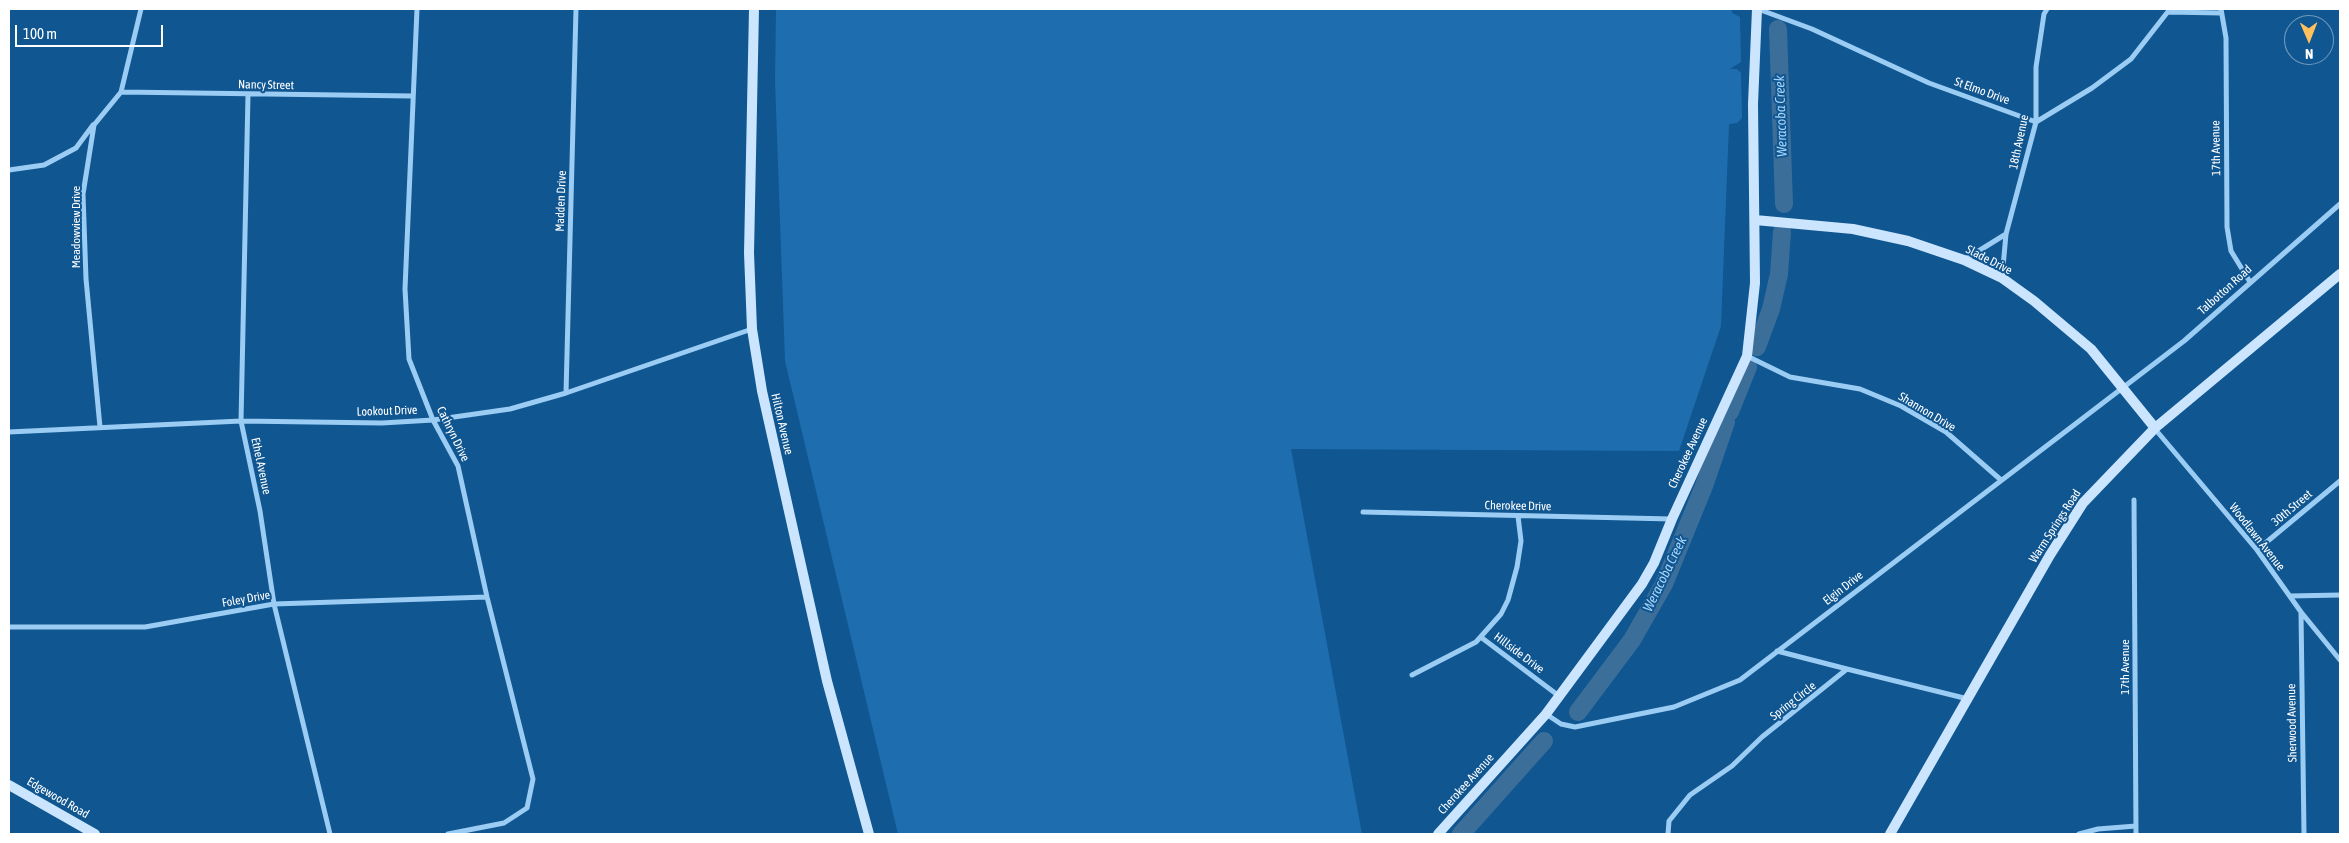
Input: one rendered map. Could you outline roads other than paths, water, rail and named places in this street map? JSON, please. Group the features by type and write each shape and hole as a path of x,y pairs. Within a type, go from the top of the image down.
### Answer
{"street":[{"name":"Meadowview Drive","path":"100,426 86,279 83,194 94,125 120,92 141,9"},
{"name":"Cathryn Drive","path":"417,9 405,288 409,358 433,420 458,466 533,779 527,808 504,823 448,834"},
{"name":"Madden Drive","path":"566,393 576,9"},
{"name":"Hilton Avenue","path":"754,9 749,254 752,329 762,391 823,664 869,834"},
{"name":"St Elmo Drive","path":"1758,9 1812,29 1930,83 2036,122"},
{"name":"Cherokee Avenue","path":"1438,834 1546,714 1637,591 1654,563 1746,356 1755,283 1753,104 1758,9"},
{"name":"18th Avenue","path":"2002,278 2006,234 2036,122 2036,67 2044,14 2047,9"},
{"path":"2036,122 2092,88 2131,59 2169,10 2221,11"},
{"name":"17th Avenue","path":"2221,11 2226,38 2227,227 2231,251 2250,282"},
{"name":"Nancy Street","path":"120,92 412,96"},
{"name":"Ethel Avenue","path":"248,94 241,421 260,511 274,604 330,834"},
{"path":"9,170 44,165 76,148 94,125"},
{"name":"Talbotton Road","path":"2122,389 2184,341 2340,204"},
{"name":"Slade Drive","path":"1755,220 1853,228 1908,241 1964,260 2002,278 2034,301 2091,349 2155,428"},
{"path":"1964,260 2006,234"},
{"name":"Warm Springs Road","path":"1890,834 2050,555 2083,503 2155,428 2340,274"},
{"name":"Lookout Drive","path":"9,432 100,426 241,421 382,422 433,420 510,409 566,393 752,329"},
{"name":"Shannon Drive","path":"1746,356 1790,377 1860,389 1901,406 1946,432 2001,480"},
{"name":"Elgin Drive","path":"1546,714 1561,724 1575,726 1674,707 1740,680 2122,389"},
{"name":"Woodlawn Avenue","path":"2155,428 2257,550 2301,612 2340,660"},
{"name":"30th Street","path":"2257,550 2340,481"},
{"name":"17th Avenue","path":"2134,500 2136,834"},
{"name":"Cherokee Drive","path":"1363,512 1672,519"},
{"path":"1482,638 1501,614 1508,600 1521,541 1518,516"},
{"path":"2290,596 2340,595"},
{"name":"Foley Drive","path":"9,627 145,627 274,604 488,597"},
{"name":"Sherwood Avenue","path":"2301,612 2304,834"},
{"name":"Hillside Drive","path":"1412,675 1448,658 1482,638 1559,696"},
{"path":"1777,652 1968,699"},
{"name":"Spring Circle","path":"1668,834 1669,821 1690,795 1732,766 1762,737 1848,669"},
{"name":"Edgewood Road","path":"9,785 95,834"},
{"path":"2078,834 2098,828 2136,826"}],"waterway":[{"name":"Weracoba Creek","path":"1778,29 1784,204"},
{"name":"Weracoba Creek","path":"1757,347 1771,309 1779,274 1782,232"},
{"name":"Weracoba Creek","path":"1730,412 1748,367"},
{"name":"Weracoba Creek","path":"1578,712 1632,640 1664,584 1704,486 1726,422"},
{"name":"Weracoba Creek","path":"1461,834 1544,741"}]}
